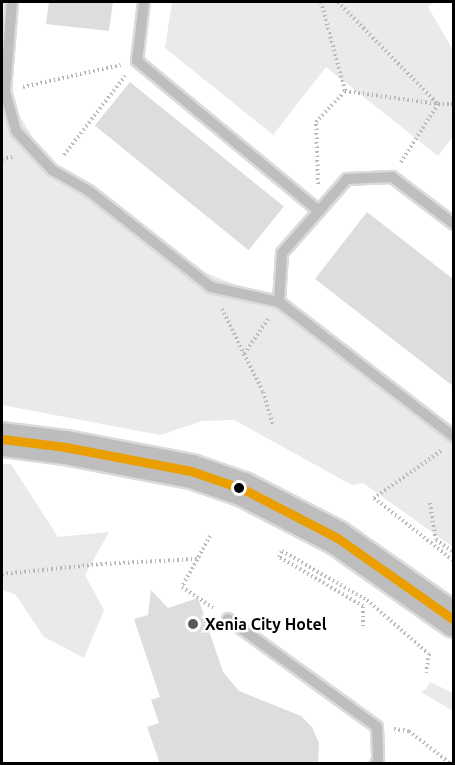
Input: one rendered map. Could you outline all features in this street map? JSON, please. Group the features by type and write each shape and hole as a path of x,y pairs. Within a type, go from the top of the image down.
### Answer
{"main road":[{"path":"2,439 65,447 191,471 243,489 336,537 418,592 453,620"}],"lane":[{"path":"12,2 5,92 16,131 52,170 89,191 211,287 279,302 453,437"},
{"path":"144,2 137,61 319,211"},
{"path":"279,302 282,253 347,179 392,177 453,224"},
{"path":"228,619 377,727 378,761 376,764"}],"path":[{"path":"321,2 345,91"},
{"path":"338,2 438,105"},
{"path":"5,92 137,61"},
{"path":"52,170 137,61"},
{"path":"345,91 438,105 453,104"},
{"path":"319,211 316,122 345,91"},
{"path":"392,177 438,105"},
{"path":"211,287 263,392 273,424"},
{"path":"244,354 279,302"},
{"path":"444,448 374,498 453,561"},
{"path":"430,503 436,540 453,552"},
{"path":"210,536 182,587 228,619"},
{"path":"363,626 363,606 279,557 282,551 367,600 429,654 426,673"},
{"path":"2,574 101,564 197,559"},
{"path":"377,727 409,731 452,764"}],"shaded area":[{"path":"2,2 12,2 5,91 52,170 181,263 279,302 453,437 453,547 363,483 352,485 234,420 202,421 160,435 2,405"},
{"path":"172,2 434,2 428,7 453,50 453,137 438,156 326,67 273,135 165,48"},
{"path":"2,464 11,464 58,537 109,532 85,575 104,610 84,658 44,637 15,594 2,590"},
{"path":"430,682 453,693 453,711 421,692"}],"building":[{"path":"49,2 113,2 109,31 46,24"},
{"path":"130,82 284,207 249,250 95,126"},
{"path":"367,212 453,279 453,386 315,279"},
{"path":"151,590 168,608 198,598 223,672 239,691 301,716 312,727 319,743 318,764 160,764 147,727 159,723 151,700 160,697 134,619 148,615"}],"transit line":[{"path":"2,439 65,447 191,471 243,489 336,537 454,620"}],"place":[{"name":"Xenia City Hotel","path":"193,624"}]}
